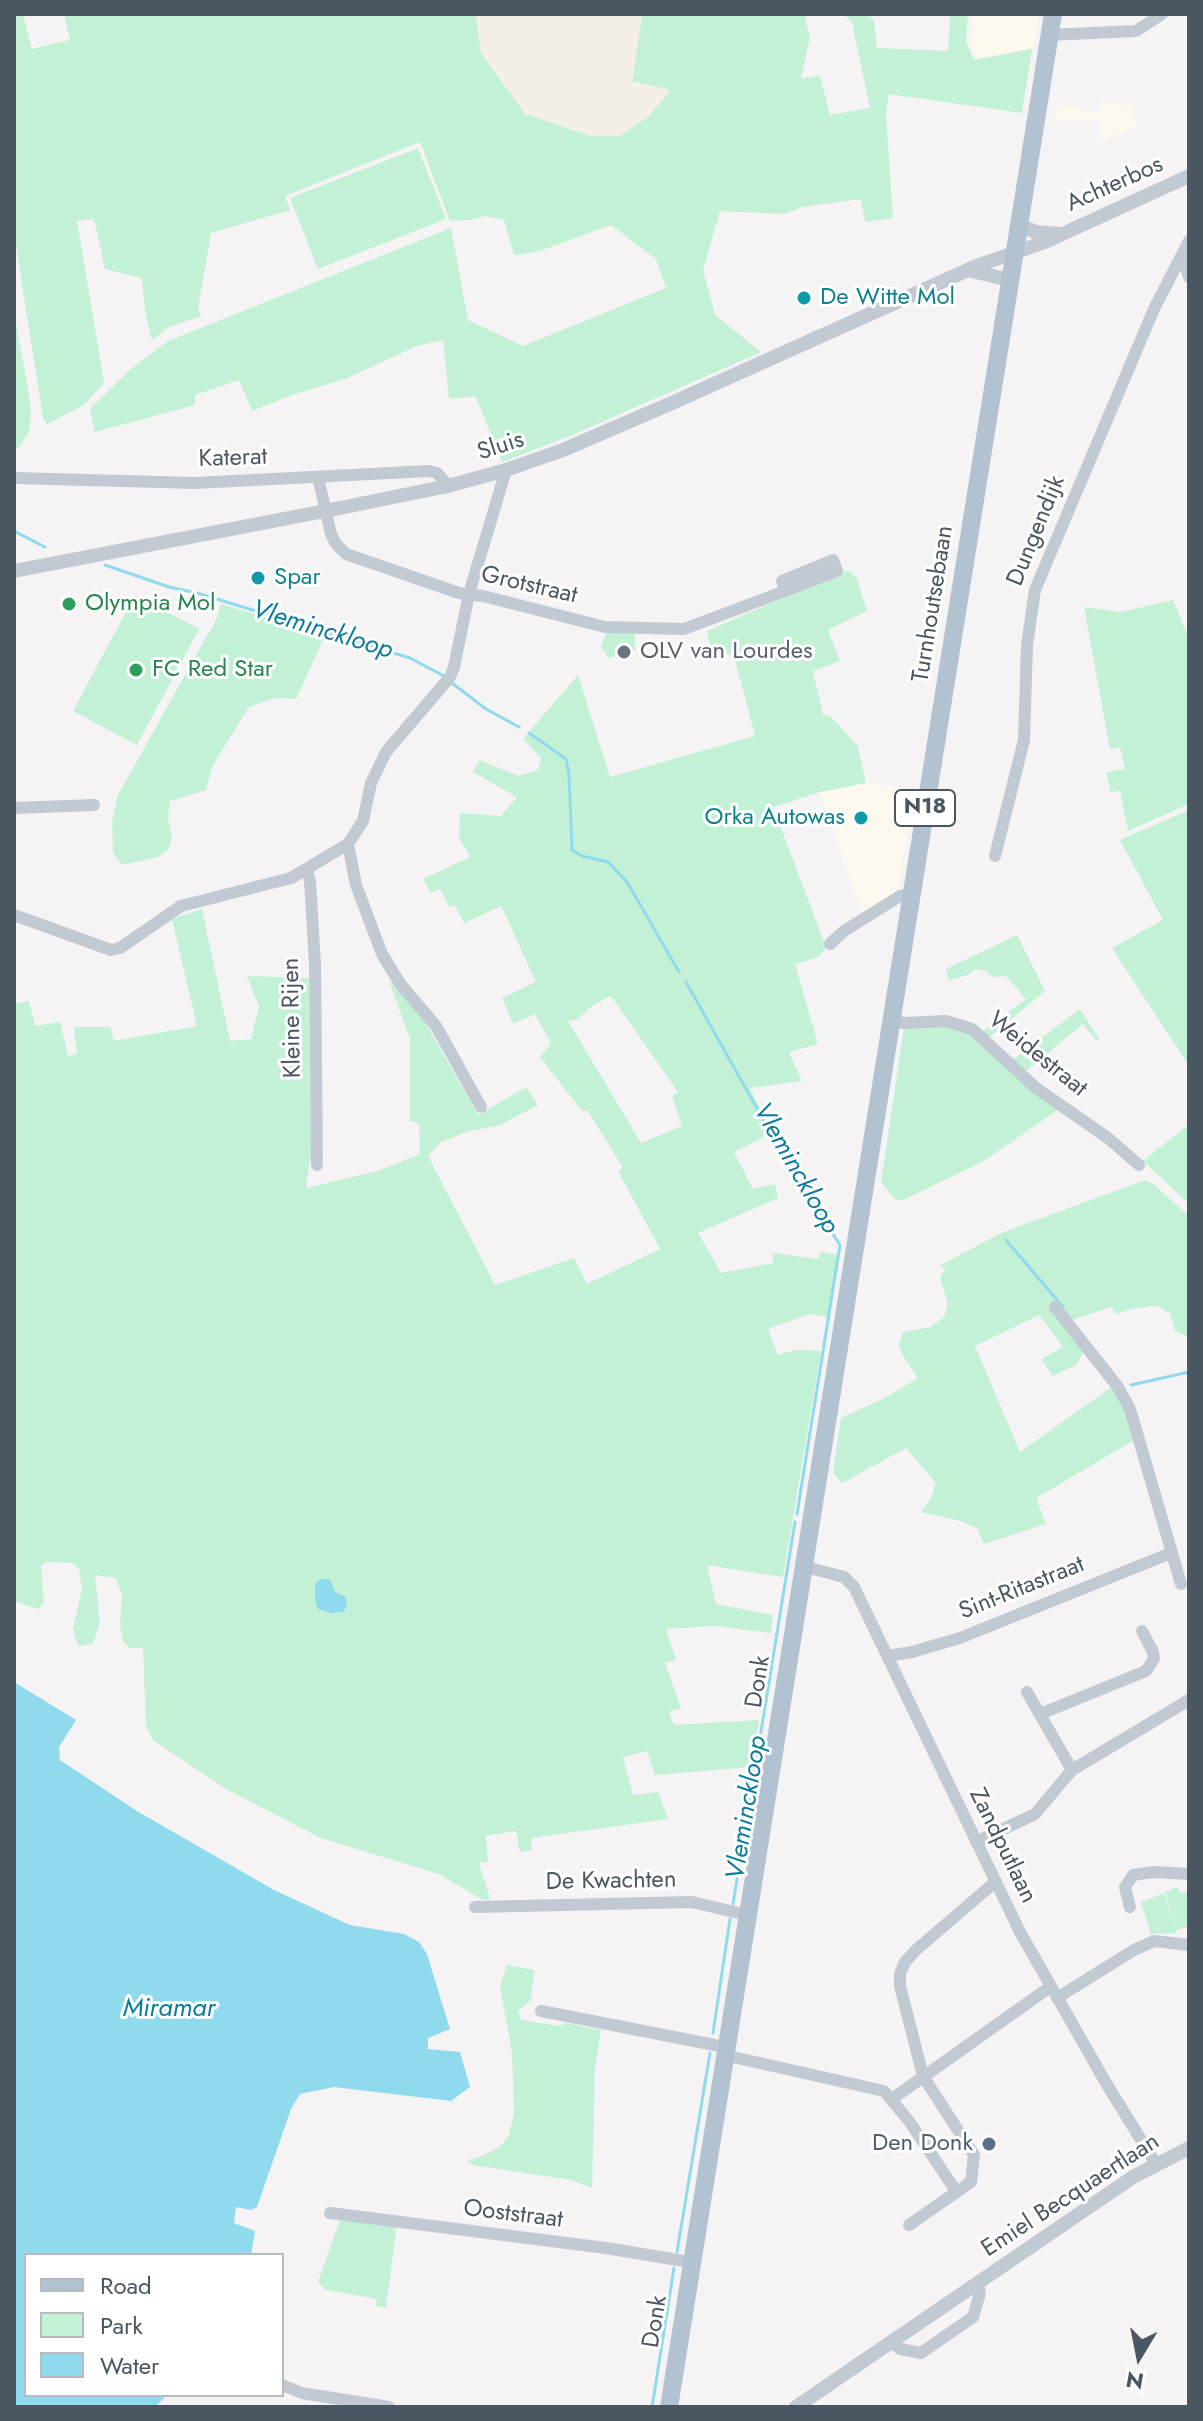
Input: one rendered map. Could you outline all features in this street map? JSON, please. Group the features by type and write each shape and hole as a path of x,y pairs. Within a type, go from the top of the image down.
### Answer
{"main road":[{"name":"Turnhoutsebaan","path":"861,1202 1053,14"},
{"name":"Donk","path":"669,2407 861,1202"}],"street":[{"path":"1049,35 1136,31 1162,14"},
{"name":"Achterbos","path":"1015,252 1045,242 1189,176"},
{"name":"Achterbos","path":"1019,225 1036,232 1059,234"},
{"path":"1187,248 1189,277"},
{"name":"Dungendijk","path":"995,856 1024,740 1027,645 1035,590 1154,309 1187,248"},
{"name":"Sluis","path":"14,571 448,486 506,470 563,450 972,271 979,265 1015,252"},
{"path":"972,271 1010,280"},
{"path":"14,915 111,950 120,948 181,906 291,878 348,844 363,821 371,783 386,752 450,677 469,594 506,470"},
{"name":"Katerat","path":"14,478 195,483 429,471 437,473 448,486"},
{"name":"Grotstraat","path":"318,477 331,534 346,554 469,594 605,627 684,629 785,591"},
{"path":"14,808 94,805"},
{"path":"348,844 356,885 382,954 401,985 436,1026 481,1107"},
{"name":"Kleine Rijen","path":"307,870 315,964 317,1165"},
{"path":"830,944 844,931 900,896 911,894"},
{"name":"Weidestraat","path":"891,1021 946,1021 972,1029 1036,1088 1108,1138 1139,1165"},
{"path":"1055,1307 1118,1387 1130,1409 1181,1584"},
{"name":"Sint-Ritastraat","path":"888,1656 960,1638 1171,1553"},
{"name":"Zandputlaan","path":"802,1566 844,1577 854,1587 994,1883 1053,1992 1156,2164"},
{"path":"1040,1714 1146,1671 1154,1659 1142,1631"},
{"path":"1027,1692 1072,1770"},
{"path":"976,1842 1035,1814 1072,1770 1189,1700"},
{"path":"1130,1907 1125,1887 1133,1875 1154,1872 1189,1874"},
{"path":"909,2225 971,2182 974,2155 923,2076 900,1986 900,1974 905,1962 994,1883"},
{"name":"De Kwachten","path":"475,1907 692,1902 747,1915"},
{"path":"892,2099 1053,1992 1134,1950 1154,1941 1189,1945"},
{"path":"541,2011 724,2051 884,2091 956,2191"},
{"name":"Emiel Becquaertlaan","path":"796,2407 1133,2177 1189,2148"},
{"name":"Ooststraat","path":"330,2213 606,2248 690,2262"},
{"name":"Emiel Becquaertlaan","path":"891,2342 915,2354 933,2345 973,2317 980,2293 977,2283"},
{"path":"284,2386 302,2393 389,2407"}],"shaded area":[{"path":"972,14 1040,14 1034,48 976,58 970,46"},
{"path":"1100,101 1131,106 1137,126 1099,142 1099,120 1055,121 1058,106 1080,106 1080,111 1093,112 1099,109"},
{"path":"866,783 914,790 898,892 861,912 820,792"}],"green space":[{"path":"14,14 23,14 32,49 70,40 64,14 476,14 481,53 670,90 632,82 642,14 804,14 810,38 801,78 820,76 830,115 870,108 852,22 843,14 867,14 874,21 877,48 948,51 950,14 968,14 966,42 974,60 1032,49 1022,113 889,94 886,113 893,218 865,222 861,199 802,207 785,214 720,211 703,270 715,315 761,352 570,436 502,462 476,397 449,398 443,340 417,346 345,379 252,411 239,380 195,395 195,405 95,432 90,409 132,368 168,341 451,228 468,320 523,346 666,288 656,259 611,225 537,252 514,255 504,220 485,216 450,221 420,142 285,196 290,210 211,233 198,308 201,316 169,327 152,340 142,278 105,269 94,219 77,221 104,383 84,405 47,424 43,418 14,233"},
{"path":"418,148 446,219 318,269 290,198"},
{"path":"14,311 31,407 29,432 19,447 14,449"},
{"path":"845,571 856,577 867,611 828,630 840,661 813,671 823,715 829,715 857,745 866,783 820,792 773,807 826,947 819,957 795,964 818,1044 789,1052 802,1081 750,1088 772,1133 734,1152 753,1189 775,1184 778,1198 698,1233 721,1273 773,1263 773,1253 818,1259 820,1252 838,1254 829,1317 810,1314 768,1329 778,1355 795,1350 821,1351 783,1577 707,1565 716,1604 773,1615 771,1633 715,1626 666,1629 676,1660 665,1663 681,1708 669,1712 674,1725 759,1720 752,1767 655,1775 647,1751 623,1757 633,1795 658,1792 668,1819 531,1838 532,1850 520,1852 516,1831 486,1836 488,1862 479,1863 490,1899 483,1900 439,1874 321,1838 226,1789 153,1740 146,1726 143,1648 129,1648 123,1641 120,1625 122,1596 116,1578 95,1575 100,1622 93,1644 78,1646 73,1629 82,1589 79,1569 72,1563 47,1562 41,1565 44,1604 38,1609 14,1601 14,1004 29,1001 35,1026 60,1022 68,1056 77,1054 74,1027 110,1027 114,1041 197,1026 172,919 202,909 230,1041 251,1039 259,1006 247,976 309,978 311,1153 306,1188 378,1171 420,1154 419,1123 410,1121 410,1039 389,981 418,1010 478,1115 526,1087 538,1105 498,1126 469,1131 441,1142 428,1156 495,1285 574,1258 587,1284 660,1249 618,1171 623,1168 588,1111 582,1111 540,1057 551,1043 535,1014 513,1024 502,998 536,982 501,906 464,923 454,904 449,907 440,889 431,893 423,879 470,857 459,837 460,813 501,816 517,797 473,772 479,760 519,776 538,770 541,758 523,739 578,675 610,777 755,736 734,656 710,647 707,631","holes":["611,996 678,1092 672,1096 682,1126 641,1143 568,1021 576,1020 593,1005"]},
{"name":"FC Red Star","path":"135,595 199,629 137,745 73,711"},
{"path":"1173,600 1189,639 1189,804 1128,831 1120,791 1111,792 1106,772 1125,769 1120,747 1110,749 1084,607 1121,612"},
{"path":"221,604 325,635 296,699 275,698 249,707 213,765 206,790 170,801 168,817 172,837 168,850 158,857 123,865 113,853 112,822 118,795 217,618"},
{"path":"607,631 635,631 635,650 609,658 601,647"},
{"path":"1189,810 1189,1066 1112,948 1163,920 1120,840"},
{"path":"1017,935 1045,991 988,1038 982,1032 1026,999 1006,976 993,977 984,970 975,969 968,975 949,980 946,969"},
{"path":"1080,1009 1099,1039 1096,1040 1083,1024 1026,1071 1012,1060"},
{"path":"946,1024 971,1034 1058,1110 982,1162 903,1200 896,1200 881,1182 904,1027"},
{"path":"1189,1124 1189,1204 1143,1161"},
{"path":"1145,1180 1189,1216 1189,1337 1175,1331 1170,1313 1157,1306 1116,1314 1111,1307 1066,1322 1085,1348 1077,1364 1053,1376 1041,1359 1063,1347 1039,1315 975,1346 1020,1452 1113,1386 1136,1439 1036,1498 1046,1524 984,1544 977,1528 921,1512 931,1498 936,1483 906,1448 842,1483 833,1472 841,1418 885,1398 918,1378 899,1345 903,1332 931,1327 944,1317 948,1304 940,1277 946,1268 939,1266 1001,1233"},
{"path":"1177,1887 1180,1892 1189,1893 1189,1926 1176,1930 1177,1933 1151,1934 1141,1902 1164,1893 1176,1929 1165,1892"},
{"path":"507,1965 534,1970 531,2000 518,2011 521,2020 560,2026 566,2023 601,2030 595,2069 592,2188 571,2180 473,2165 467,2160 500,2147 509,2135 514,2113 512,2053 500,1986"},
{"path":"341,2217 397,2225 386,2308 376,2306 377,2299 326,2290 318,2282"}],"sand":[{"path":"476,14 642,14 632,81 671,90 648,117 620,136 590,136 525,114 481,53"}],"water":[{"path":"321,1579 330,1579 335,1592 346,1597 347,1606 343,1612 331,1613 318,1609 315,1584"},
{"name":"Miramar","path":"14,1682 76,1720 59,1747 60,1760 137,1811 274,1890 350,1925 404,1934 419,1942 427,1954 450,2029 428,2038 428,2049 460,2052 470,2087 451,2101 334,2087 300,2094 291,2109 257,2207 251,2210 236,2207 234,2223 255,2231 251,2253 24,2253 24,2397 165,2397 155,2407 14,2407"}],"waterway":[{"name":"Vleminckloop","path":"14,531 45,547"},
{"name":"Vleminckloop","path":"105,565 410,658 444,676"},
{"name":"Vleminckloop","path":"452,683 486,709 519,727"},
{"name":"Vleminckloop","path":"529,733 566,759 572,850 582,856 608,862 627,882 679,972"},
{"name":"Vleminckloop","path":"686,982 795,1176 840,1245 797,1514"},
{"path":"1006,1240 1063,1307"},
{"path":"1131,1385 1189,1372"},
{"name":"Vleminckloop","path":"733,1904 795,1522"},
{"name":"Vleminckloop","path":"713,2033 730,1919"},
{"name":"Vleminckloop","path":"677,2252 710,2053"},
{"name":"Vleminckloop","path":"652,2407 674,2268"}],"place":[{"name":"De Witte Mol","path":"804,298"},
{"name":"Spar","path":"258,578"},
{"name":"Olympia Mol","path":"69,604"},
{"name":"OLV van Lourdes","path":"624,652"},
{"name":"FC Red Star","path":"136,670"},
{"name":"Orka Autowas","path":"861,818"},
{"name":"Den Donk","path":"989,2144"}]}
